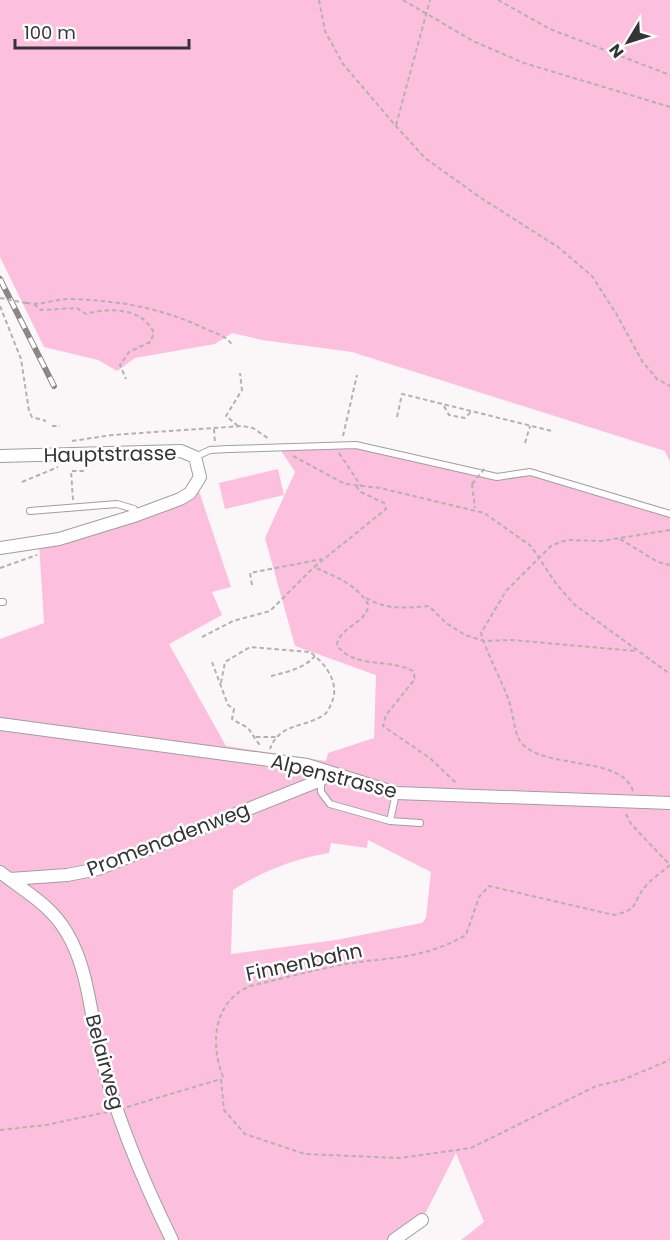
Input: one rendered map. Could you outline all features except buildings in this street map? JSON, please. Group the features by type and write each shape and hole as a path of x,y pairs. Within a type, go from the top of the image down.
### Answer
{"street":[{"name":"Hauptstrasse","path":"0,456 67,449 166,450 188,453 195,457 200,477 190,493 137,515 59,539 0,548"},
{"name":"Alpenstrasse","path":"0,724 269,759 396,793 670,803"},
{"name":"Promenadenweg","path":"3,877 67,875 98,869 323,775"},
{"name":"Belairweg","path":"3,877 30,892 51,910 67,932 80,958 100,1055 116,1110 153,1203 172,1240"},
{"path":"30,892 34,877"},
{"path":"394,1240 423,1220"}],"lane":[{"path":"195,457 210,450 356,445 497,477 530,472 670,514"},
{"path":"30,511 117,504 134,509 137,515"},
{"path":"323,775 321,792 330,804 390,821 420,823"},
{"path":"390,821 396,793"}],"path":[{"path":"319,0 325,31 343,64 425,158 481,198 558,247 592,276 642,361 657,379 670,386"},
{"path":"403,0 473,41 524,63 657,102 670,108"},
{"path":"395,125 430,0"},
{"path":"498,0 550,29 670,75"},
{"path":"0,298 34,304 69,299 145,306 187,320 229,339 233,346"},
{"path":"34,304 41,310 77,308 87,314 111,309 128,313 150,323 154,333 150,342 129,352 120,365 126,379"},
{"path":"0,306 21,359 29,411 32,417 46,421"},
{"path":"238,426 226,417 242,390 240,373"},
{"path":"357,375 339,455 361,486"},
{"path":"397,417 402,394 552,430"},
{"path":"443,404 453,417 465,418 471,411"},
{"path":"52,426 60,426"},
{"path":"74,441 238,426 253,428 271,441"},
{"path":"525,443 530,426"},
{"path":"214,429 215,442"},
{"path":"22,482 64,465 67,449 74,441 74,434"},
{"path":"278,446 334,479 356,486 475,509 521,538 539,556 557,585 575,605 636,652 670,674"},
{"path":"475,509 472,484 485,468"},
{"path":"73,500 71,471 81,471"},
{"path":"202,638 232,621 270,610 322,559 386,509 384,503 361,492 356,486"},
{"path":"635,796 631,783 619,774 549,757 534,751 520,741 508,699 481,633 506,591 552,545 567,540 620,539 670,530"},
{"path":"620,539 658,562 670,566"},
{"path":"252,585 250,573 322,559"},
{"path":"314,567 343,580 380,606 429,606 446,623 465,634 484,641 512,640 636,652"},
{"path":"364,596 368,604 366,613 343,633 337,645 348,657 413,671 415,679 386,716 382,726 431,759 458,786"},
{"path":"221,683 225,662 250,647 310,652 334,681 336,694 324,715 287,728 276,737 269,751 259,746 256,736"},
{"path":"271,676 290,672 309,663 315,656"},
{"path":"213,662 228,705 234,709 232,719 256,736 276,737"},
{"path":"619,801 631,824 670,865"},
{"name":"Finnenbahn","path":"670,865 643,888 637,904 629,911 614,915 489,886 479,897 466,935 448,945 422,955 344,964 250,986 236,992 227,1000 216,1032 215,1052 223,1077 220,1079 224,1110 245,1134 305,1154 400,1158 471,1149 596,1086 622,1080 670,1059"},
{"path":"0,1130 46,1125 116,1110 220,1079"}],"shaded area":[{"path":"0,0 670,0 670,462 665,451 352,352 262,340 232,333 215,344 135,358 117,371 98,360 44,347 0,257"},
{"path":"341,445 497,477 530,472 670,514 670,1240 461,1240 484,1222 456,1153 422,1220 394,1240 0,1240 0,639 44,623 39,543 137,515 197,485 231,587 212,592 222,615 169,644 226,746 326,761 328,753 374,738 376,675 295,646 265,538 295,472 278,446","holes":["368,840 431,872 426,918 422,923 336,940 231,954 233,890 279,867 329,853 331,843 367,848"]},
{"path":"278,469 284,495 225,509 219,483"}],"railway":[{"path":"0,279 54,386"}]}
